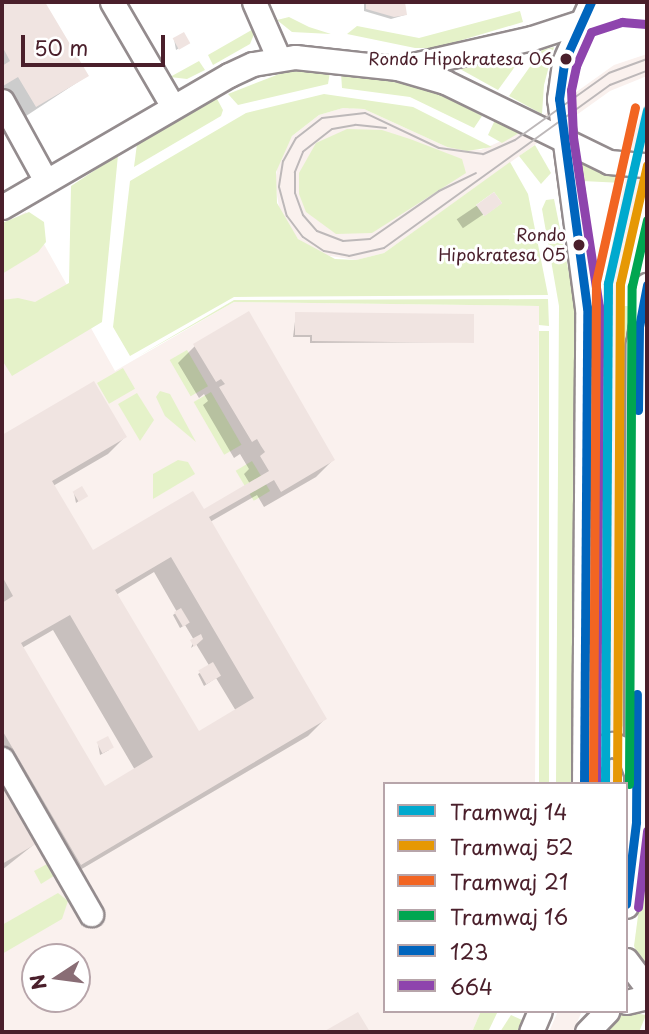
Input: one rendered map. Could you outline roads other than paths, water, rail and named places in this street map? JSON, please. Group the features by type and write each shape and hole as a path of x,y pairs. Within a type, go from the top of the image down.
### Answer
{"street":[{"path":"112,2 173,107"},
{"path":"254,2 279,59"},
{"path":"397,68 532,38 587,12 647,12"},
{"path":"584,782 587,308 561,138 560,79 587,12"},
{"path":"2,207 237,71 279,59 320,57 397,68 462,87 609,162 647,165"},
{"path":"2,101 46,181"},
{"path":"628,884 637,783 643,493 638,344 647,285"},
{"path":"584,782 593,754 612,744 631,756 637,783"},
{"path":"2,759 91,914"},
{"path":"628,963 647,988"},
{"path":"628,1002 647,997"},
{"path":"531,1032 539,1013"},
{"path":"587,1032 593,1013"},
{"path":"587,1032 605,1013"}],"tram line":[{"path":"647,59 609,73 515,140 483,154 439,148 365,113 322,118 296,138 283,161 279,187 287,216 303,237 324,251 349,256 384,248 610,85 647,71"},
{"name":"21","path":"593,782 596,282 635,107"},
{"name":"14","path":"605,782 608,283 647,110"},
{"path":"386,128 355,125 332,129 303,152 295,172 295,193 303,215 317,231 343,241 370,239 439,191 476,173"},
{"name":"52","path":"617,782 620,284 647,165"},
{"name":"16","path":"629,784 632,286 647,220"}],"place":[{"name":"Rondo Hipokratesa 06","path":"566,59"},
{"name":"Rondo Hipokratesa 05","path":"579,245"}]}
